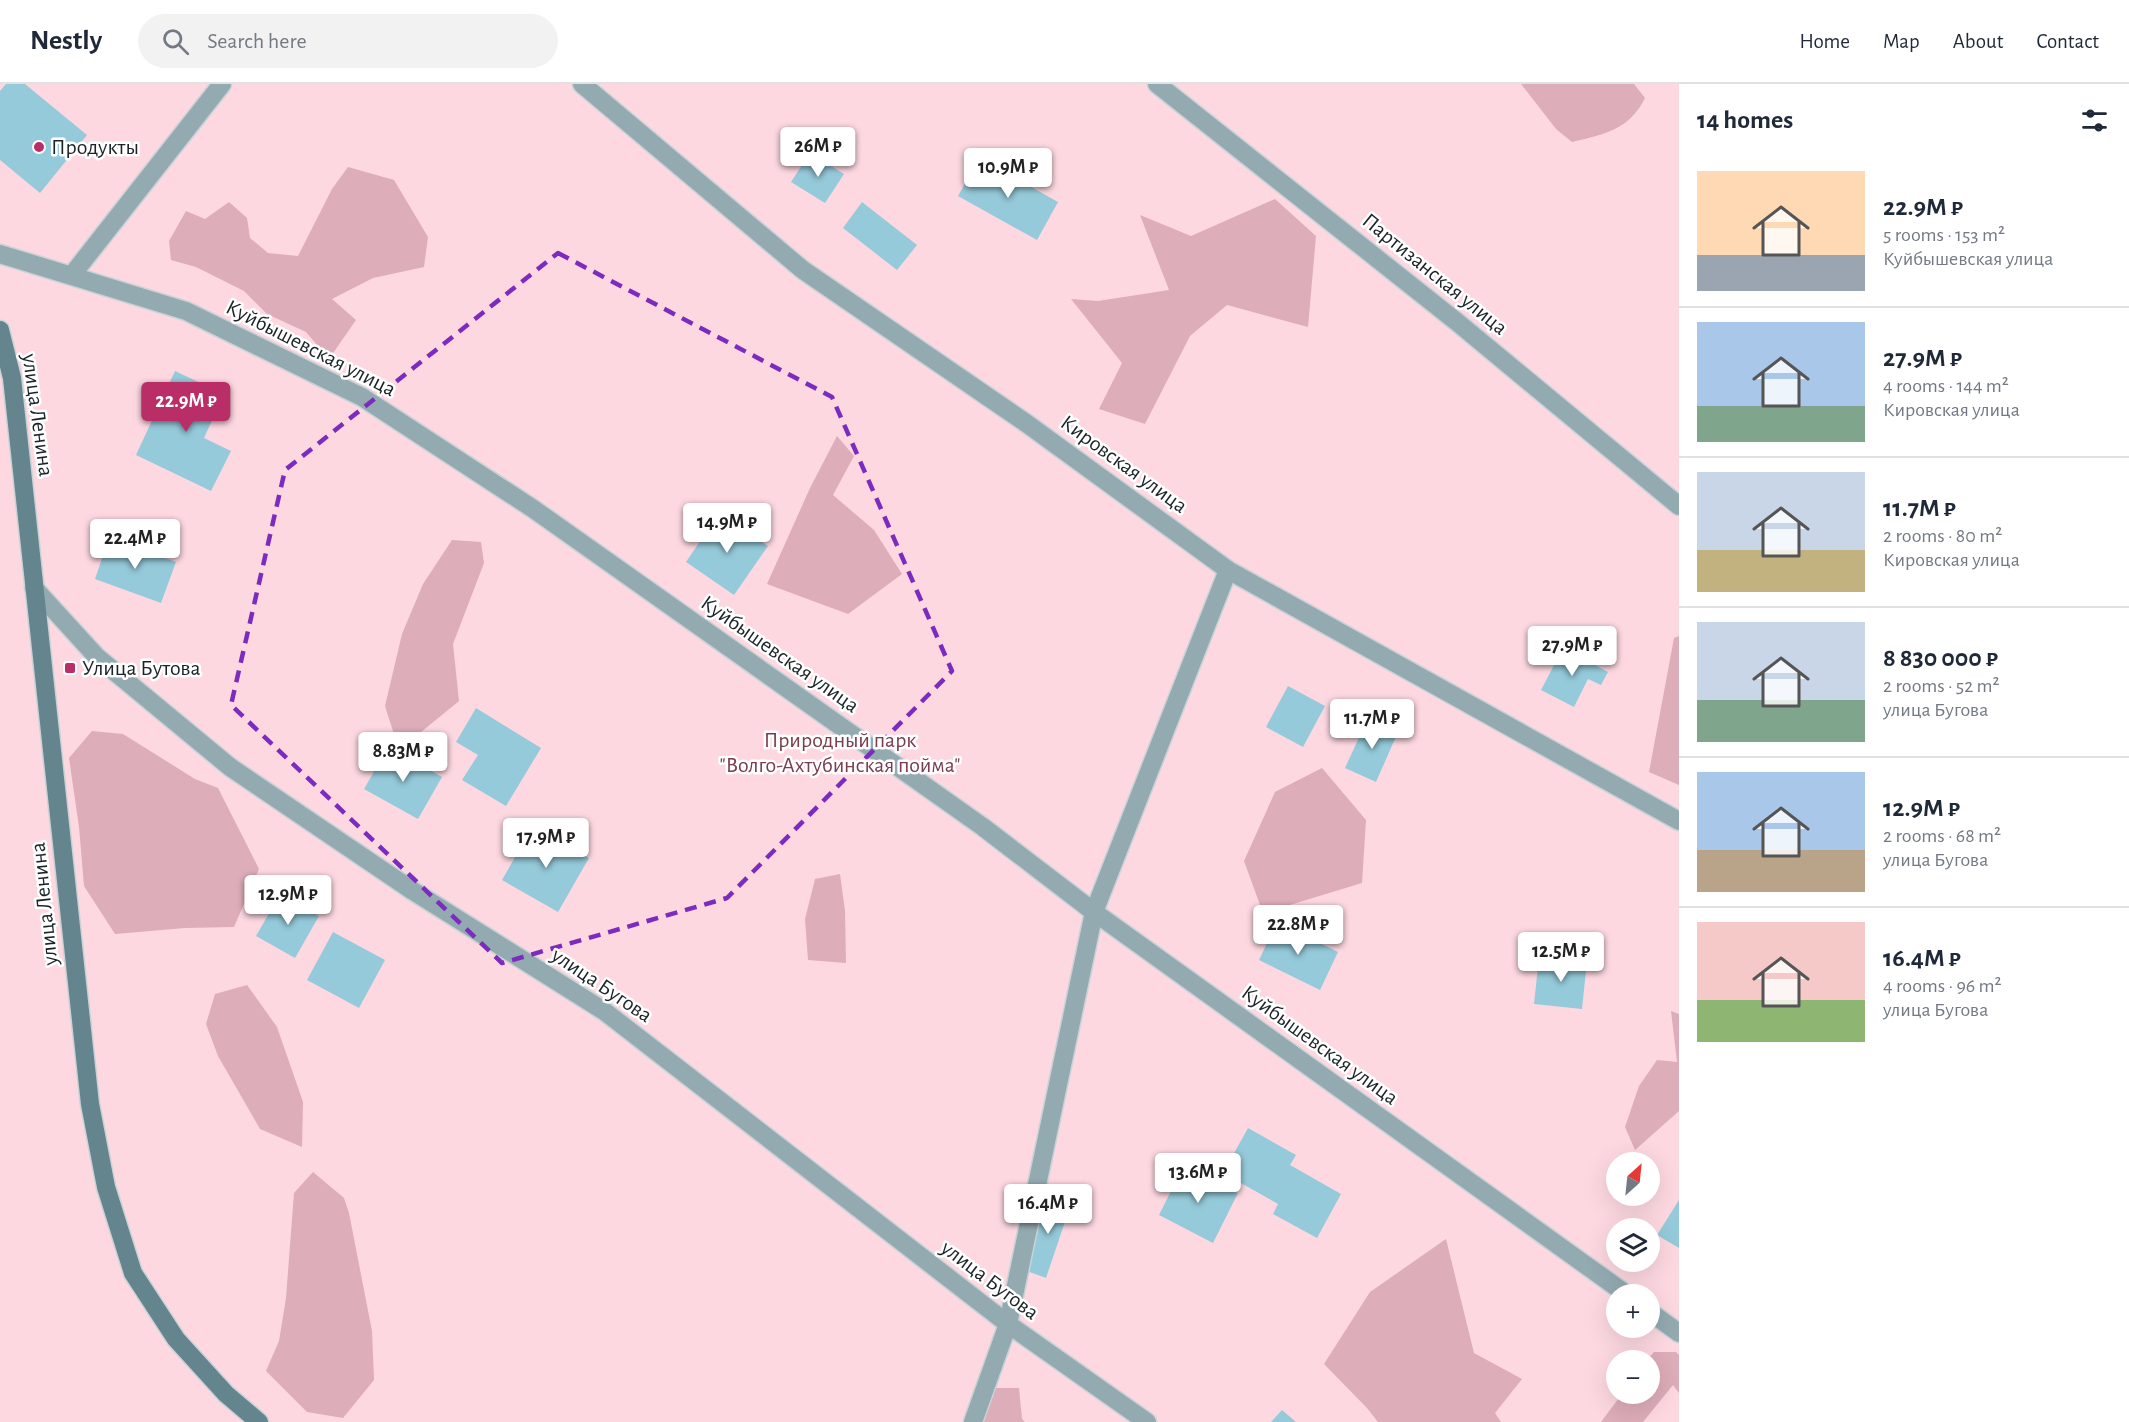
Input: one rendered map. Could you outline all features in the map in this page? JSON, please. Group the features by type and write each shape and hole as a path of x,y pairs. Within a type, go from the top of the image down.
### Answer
{"street":[{"path":"72,275 222,84"},
{"name":"Кировская улица","path":"582,84 803,270 1026,423 1228,570 1679,820"},
{"name":"Партизанская улица","path":"1157,84 1457,322 1679,506"},
{"name":"Куйбышевская улица","path":"0,254 186,311 362,397 561,528 983,827 1094,912 1612,1284"},
{"name":"улица Ленина","path":"0,330 12,378 90,1104 106,1187 133,1273 176,1339 226,1394 259,1422"},
{"path":"974,1422 1008,1324 1094,912 1228,570"},
{"name":"улица Бугова","path":"34,588 97,657 230,767 413,891 604,1011 1008,1324 1147,1422"},
{"path":"1660,1319 1679,1333"}],"highlighted area":[{"path":"558,253 832,397 952,671 727,898 502,963 231,705 285,470"}],"green space":[{"name":"Природный парк \"Волго-Ахтубинская пойма\"","path":"0,84 1679,84 1679,1422 0,1422"}],"shaded area":[{"path":"1521,84 1634,84 1645,98 1639,109 1624,124 1605,133 1572,142 1556,129"},
{"path":"348,167 394,180 428,237 424,267 373,278 332,299 356,320 329,359 306,332 267,314 244,291 196,267 171,260 169,241 186,211 205,219 229,202 247,218 250,238 268,253 298,256 332,189"},
{"path":"1275,199 1316,236 1308,327 1227,305 1190,336 1145,424 1099,409 1122,363 1071,299 1098,301 1169,290 1140,215 1191,236"},
{"path":"837,436 854,456 833,495 874,530 902,574 848,614 767,584 810,488"},
{"path":"452,540 481,542 484,563 453,644 459,701 399,750 385,706 402,634 423,584"},
{"path":"1679,636 1679,785 1649,772 1674,638"},
{"path":"92,731 123,734 195,779 218,788 259,869 234,927 185,928 115,934 84,886 79,827 69,758"},
{"path":"1322,768 1366,820 1362,883 1263,913 1244,861 1275,792"},
{"path":"840,874 845,911 846,963 808,960 805,919 815,879"},
{"path":"247,985 277,1027 303,1102 302,1147 260,1129 218,1056 206,1024 215,994"},
{"path":"1671,1011 1679,1014 1679,1111 1635,1150 1625,1127 1639,1086 1657,1060 1677,1062"},
{"path":"313,1172 344,1198 349,1213 372,1331 374,1380 343,1418 307,1412 266,1371 279,1341 286,1298 294,1193"},
{"path":"1446,1239 1474,1353 1522,1379 1495,1413 1501,1422 1378,1422 1324,1364 1370,1292"},
{"path":"1660,1352 1676,1352 1679,1355 1679,1393 1673,1385 1660,1401"},
{"path":"992,1388 1019,1388 1022,1419 1025,1422 974,1422"},
{"path":"1614,1404 1658,1404 1643,1422 1601,1422"}],"building":[{"name":"Продукты","path":"6,84 25,84 87,135 40,193 0,160 0,91"},
{"path":"810,153 844,174 825,203 791,182"},
{"path":"979,158 1058,202 1037,240 958,196"},
{"path":"862,202 917,245 897,270 843,228"},
{"path":"175,371 224,394 204,438 231,451 211,491 136,455"},
{"path":"719,513 768,546 734,595 686,562"},
{"path":"109,538 176,562 161,603 95,579"},
{"path":"1563,648 1608,672 1601,685 1588,679 1574,707 1541,690"},
{"path":"1288,686 1325,706 1303,747 1266,727"},
{"path":"476,708 541,748 506,806 462,780 478,755 456,742"},
{"path":"1368,718 1398,732 1376,782 1345,768"},
{"path":"388,747 442,777 418,819 364,789"},
{"path":"533,826 589,858 558,912 502,880"},
{"path":"280,894 319,916 295,958 256,936"},
{"path":"1277,922 1338,952 1320,990 1259,960"},
{"path":"333,932 385,960 359,1008 307,980"},
{"path":"1539,957 1587,961 1582,1009 1534,1004"},
{"path":"1248,1128 1296,1155 1290,1165 1341,1194 1317,1238 1273,1214 1278,1204 1223,1173"},
{"path":"1184,1165 1238,1193 1213,1243 1159,1215"},
{"path":"1049,1193 1072,1201 1046,1278 1024,1270"},
{"path":"1679,1200 1679,1248 1660,1237 1660,1230"},
{"path":"1282,1410 1296,1422 1271,1422"}],"place":[{"name":"Продукты","path":"39,147"},
{"name":"Улица Бутова","path":"70,668"}]}
